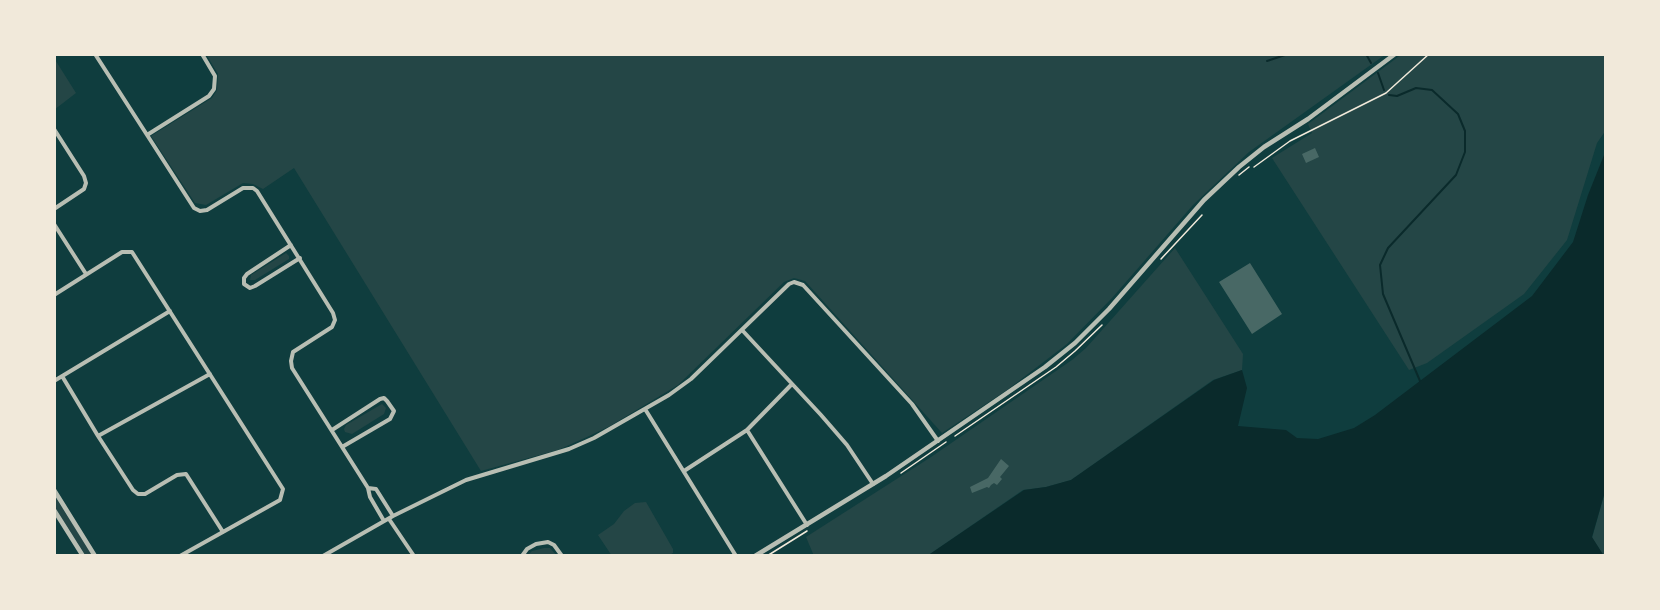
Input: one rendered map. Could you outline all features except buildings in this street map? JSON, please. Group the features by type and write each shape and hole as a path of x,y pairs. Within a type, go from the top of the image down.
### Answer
{"street":[{"path":"95,54 194,208 200,211 207,210 243,188 253,188 300,258 335,320 332,327 293,352 292,368 368,488 370,497 384,522"},
{"path":"147,135 209,96 213,89 215,76 202,54"},
{"path":"755,556 873,484 1031,378 1075,343 1204,200 1239,167 1395,54"},
{"path":"54,129 84,176 86,183 84,189 54,209"},
{"path":"54,224 86,274"},
{"path":"291,245 247,274 244,284 250,288 255,286 300,258"},
{"path":"54,295 122,252 129,250 135,255 283,489 280,500 180,556"},
{"path":"324,556 391,517 466,480 569,449 594,438 645,409 691,379 789,284 794,282 803,285 912,404 938,441"},
{"path":"54,381 170,311"},
{"path":"742,330 847,445 873,484"},
{"path":"98,436 210,374"},
{"path":"62,376 133,490 138,494 145,494 177,475 186,474 223,532"},
{"path":"684,471 747,430 792,384"},
{"path":"332,430 380,399 384,398 394,411 390,419 342,447"},
{"path":"645,409 736,556"},
{"path":"747,430 807,525"},
{"path":"368,488 376,489 414,556"},
{"path":"54,489 95,556"},
{"path":"54,510 83,556"},
{"path":"522,556 527,549 536,544 548,542 554,544 561,556"}],"path":[{"path":"1254,167 1290,141 1386,93 1430,54"},
{"path":"1239,175 1249,167"}],"shaded area":[{"path":"206,54 1386,54 1249,152 1193,205 1112,298 1067,344 1007,390 942,433 805,281 794,278 784,282 678,385 610,426 558,450 481,471 294,168 263,189 253,184 243,183 206,205 195,203 151,136 212,98 217,90 218,74"},
{"path":"1402,54 1606,54 1606,130 1597,143 1567,240 1524,294 1427,363 1409,370 1272,158 1312,133 1308,124"},
{"path":"54,58 76,93 54,110"},
{"path":"1606,150 1606,488 1592,537 1604,556 927,556 1024,490 1071,480 1214,380 1242,370 1247,388 1238,426 1286,430 1297,438 1318,439 1354,428 1375,415 1532,296 1573,242"},
{"path":"1175,248 1243,354 1242,370 1213,380 1071,480 1023,490 927,556 814,556 806,537 931,457 1072,360 1086,348"},
{"path":"286,253 289,259 255,280 250,280 251,275"},
{"path":"382,404 386,408 384,414 352,434 345,432 346,425"},
{"path":"1606,488 1606,556 1604,556 1592,538"},
{"path":"54,495 93,556 86,556 54,506"},
{"path":"646,502 673,549 673,553 668,556 612,556 598,535 614,524 624,511 635,503"},
{"path":"550,548 557,556 527,556 532,551"}],"waterway":[{"path":"1267,61 1288,54"},
{"path":"1366,54 1371,63"},
{"path":"1378,73 1384,90"},
{"path":"1389,95 1397,96 1416,88 1432,90 1458,114 1465,131 1465,152 1456,175 1388,248 1380,265 1383,294 1420,381"}]}
